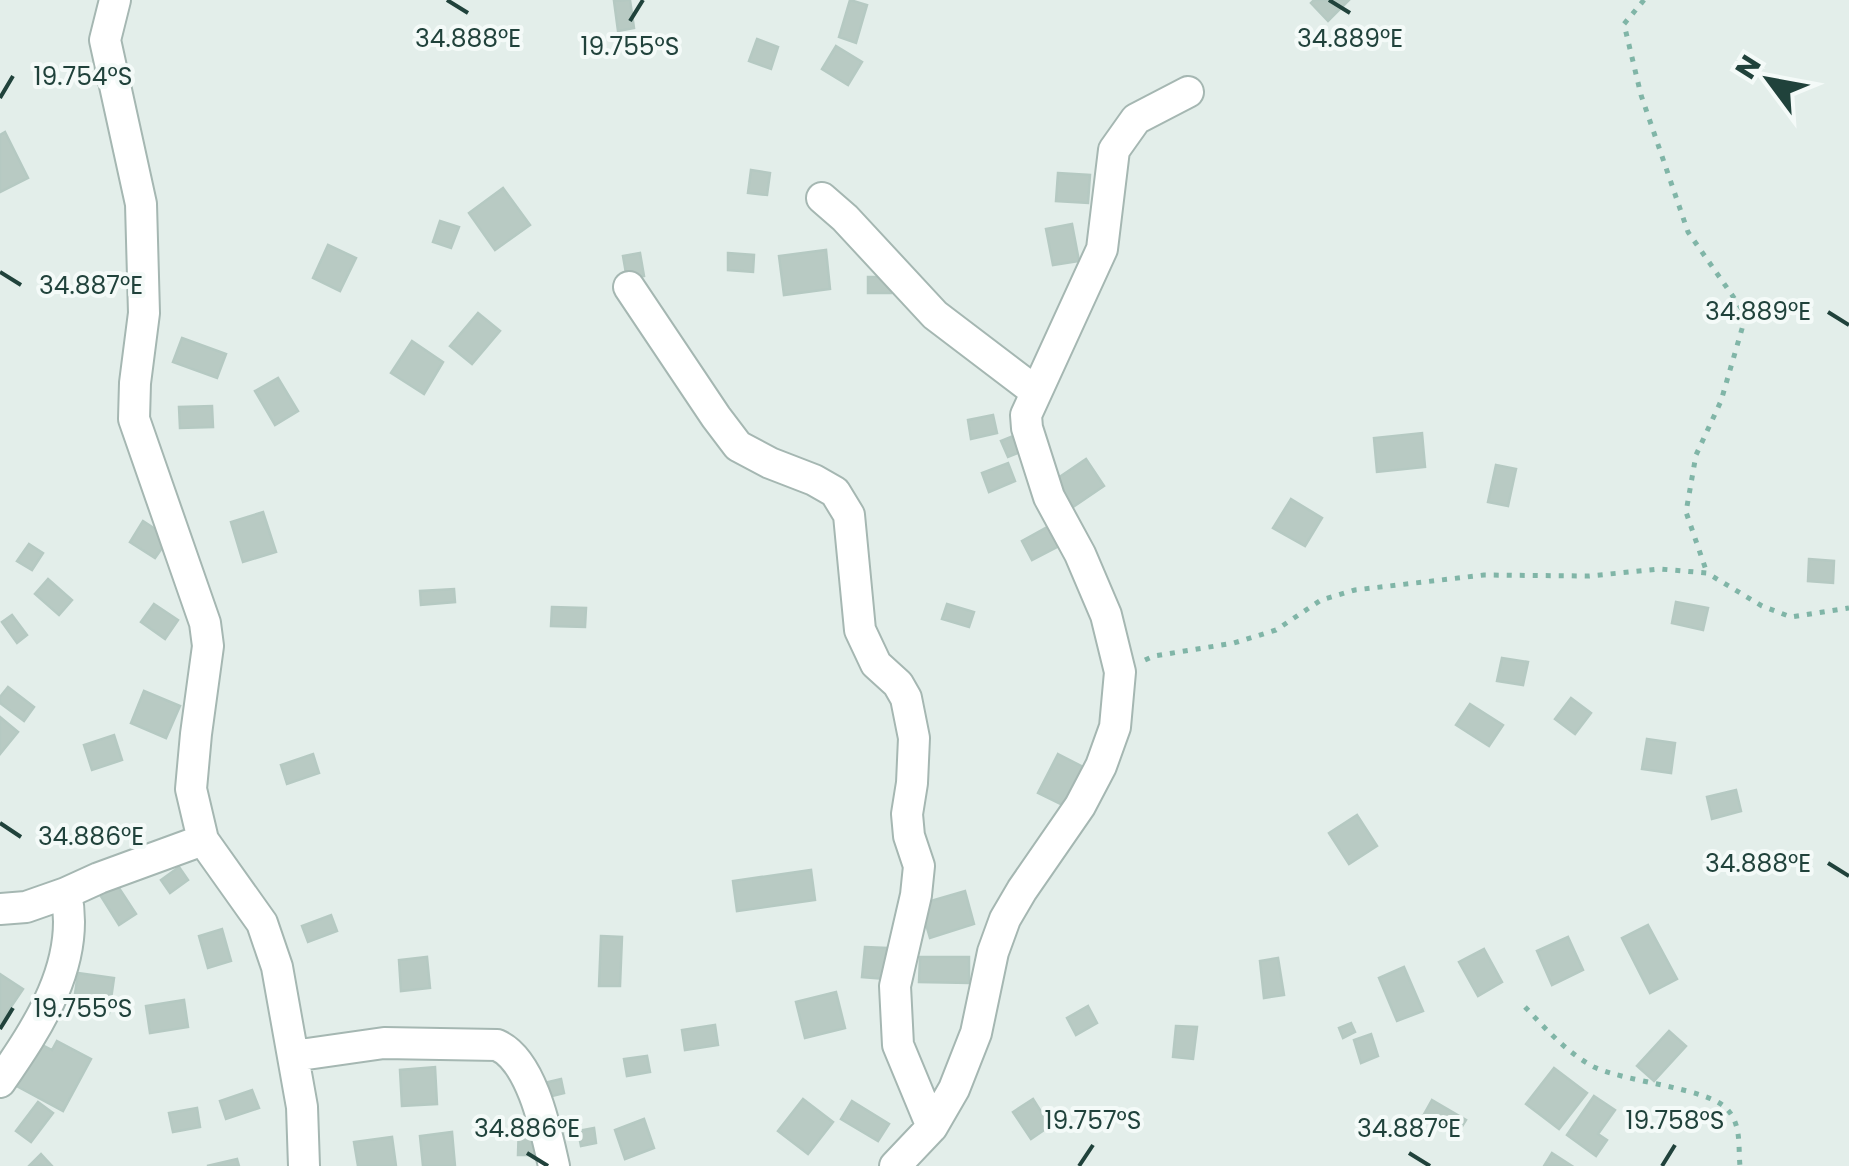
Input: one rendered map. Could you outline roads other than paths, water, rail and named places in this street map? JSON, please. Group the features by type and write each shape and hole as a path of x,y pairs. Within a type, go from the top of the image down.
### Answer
{"street":[{"path":"115,0 105,40 141,204 144,313 134,419 205,623 208,646 191,790 203,840 262,923 277,967 302,1107 304,1166"},
{"path":"895,1166 932,1127 954,1089 976,1033 993,952 1005,919 1080,806 1115,727 1120,672 1106,615 1080,554 1049,497 1026,428 1026,415 1102,249 1114,150 1136,118 1188,92"},
{"path":"822,198 934,315 1035,392"},
{"path":"629,287 738,446 835,492 849,515 860,630 876,664 898,684 906,698 914,738 907,814 919,866 895,986 898,1045 932,1127"},
{"path":"0,909 26,906 66,893 203,840"},
{"path":"0,1082 48,1008 65,959 69,907 66,893"},
{"path":"293,1056 384,1043 497,1045 516,1059 533,1093 544,1118 554,1166"}]}
